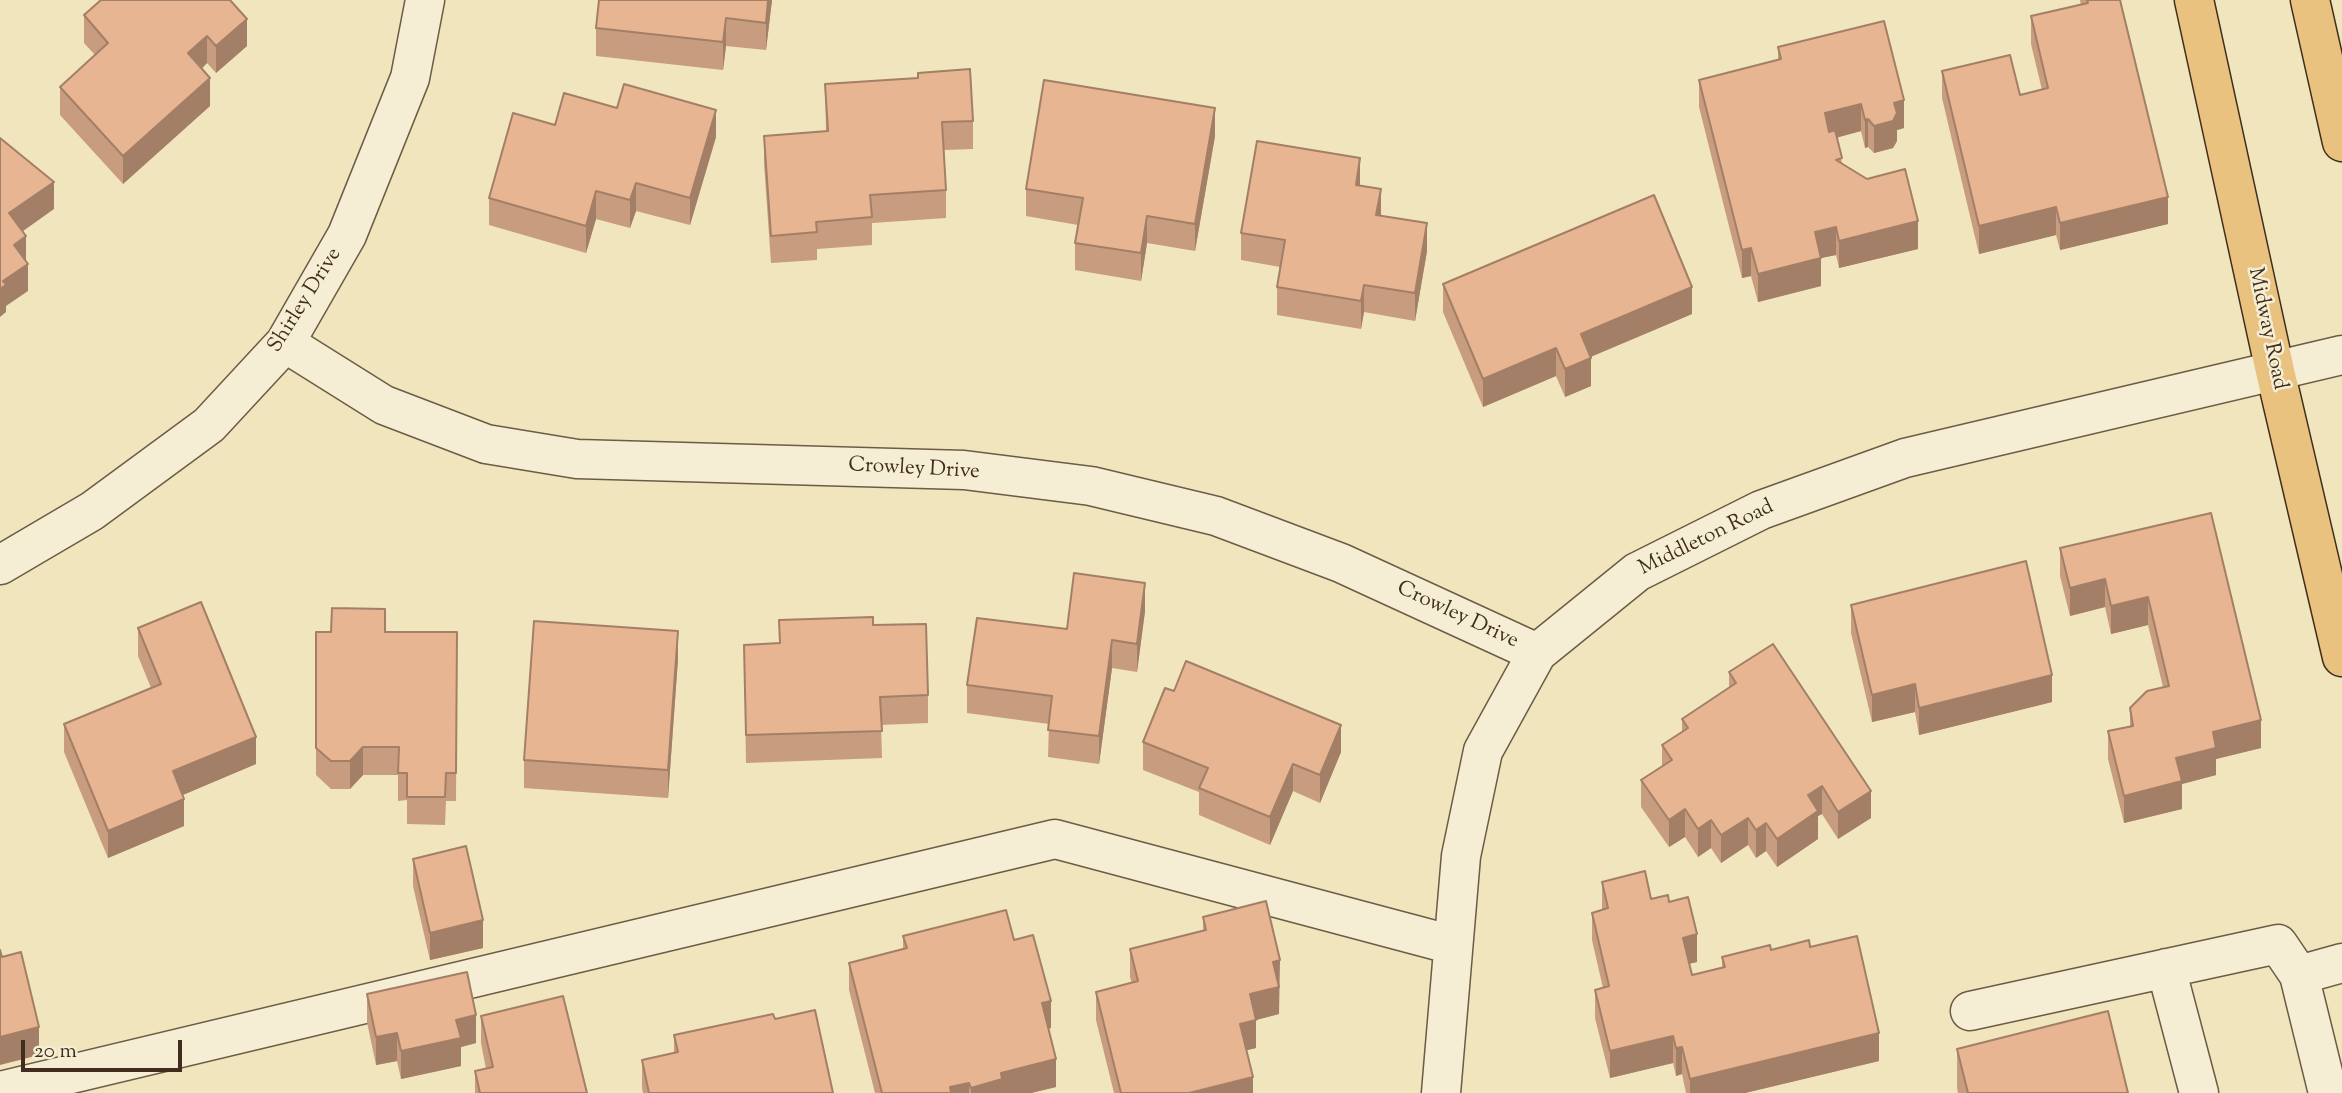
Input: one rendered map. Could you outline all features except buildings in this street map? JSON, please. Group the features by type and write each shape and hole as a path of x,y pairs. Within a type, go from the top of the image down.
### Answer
{"main road":[{"name":"Midway Road","path":"2194,0 2275,371 2342,657"},
{"path":"2311,0 2342,142"}],"street":[{"name":"Shirley Drive","path":"0,565 92,511 209,425 285,343 346,235 410,78 425,0"},
{"name":"Crowley Drive","path":"285,343 384,405 486,444 577,459 964,470 1091,486 1216,516 1341,563 1537,653"},
{"name":"Middleton Road","path":"1441,1093 1461,856 1483,751 1537,653 1637,572 1761,510 1905,458 2342,355"},
{"path":"0,1091 1055,839 1453,945"},
{"path":"1970,1011 2278,944 2299,975 2328,1093"},
{"path":"2299,975 2342,963"},
{"path":"2166,968 2199,1093"}]}
